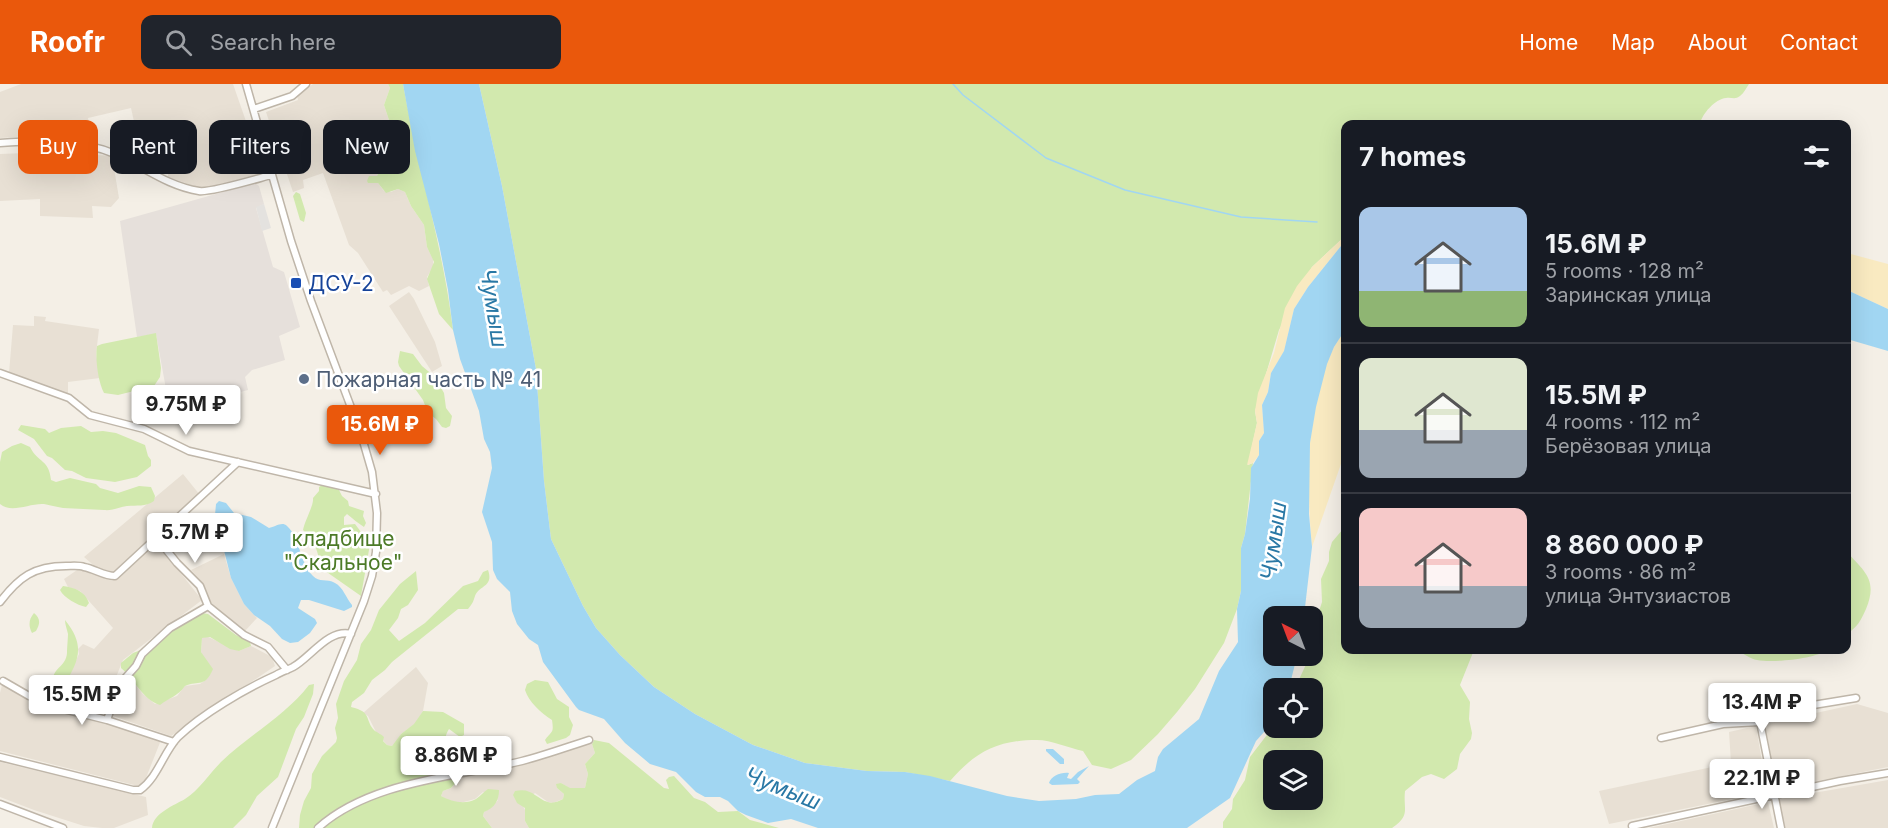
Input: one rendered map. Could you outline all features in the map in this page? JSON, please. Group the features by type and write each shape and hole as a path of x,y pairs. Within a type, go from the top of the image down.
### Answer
{"street":[{"path":"246,84 271,176 311,301 361,434 372,472 377,513 372,576 364,601 272,828"},
{"path":"254,109 292,96 306,84"},
{"path":"0,143 24,141 73,144 101,149 116,154 169,184 201,192 271,176"},
{"path":"0,373 69,398 90,415 144,429 189,451 376,494"},
{"path":"0,602 23,577 40,568 83,566 108,576 115,576 238,462"},
{"path":"156,537 200,586 208,606 244,635 268,647 287,670"},
{"path":"107,720 119,685 136,666 142,654 170,628 208,606"},
{"path":"0,757 140,790 151,779 174,742 193,725 231,699 305,659 328,639 345,632 351,634"},
{"path":"3,681 51,706 107,720 174,742"},
{"path":"1661,738 1723,724 1760,722 1772,715 1796,708 1857,698"},
{"path":"1760,722 1781,828"},
{"path":"318,828 332,816 384,792 424,781 523,761 589,740"},
{"path":"1632,826 1888,773"},
{"path":"0,804 63,828"}],"shaded area":[{"path":"21,84 233,84 246,120 209,120 209,174 260,174 203,189 168,177 168,174 197,174 197,120 134,120 131,108 88,118 88,120 18,120 18,137 0,138 0,92"},
{"path":"313,84 388,84 390,88 384,105 389,120 323,120 323,173 303,180 304,188 293,192 287,174 311,174 311,120 269,120 266,112 298,100 297,95"},
{"path":"18,153 18,174 98,174 98,155 110,156 110,174 115,174 119,198 111,207 92,206 93,218 40,216 40,199 0,201 0,154"},
{"path":"323,174 378,174 368,183 378,183 384,191 391,192 398,189 405,192 424,225 427,247 433,259 433,267 427,277 429,286 419,291 409,286 391,295 387,290 383,292 358,253 349,245"},
{"path":"255,183 259,186 264,204 256,208 273,267 284,272 300,327 279,336 285,360 252,370 245,377 248,390 196,404 198,414 172,422 156,334 137,337 120,221"},
{"path":"264,204 271,228 262,231 256,207"},
{"path":"409,292 435,342 442,366 432,372 389,306"},
{"path":"34,316 46,317 45,321 99,329 96,354 100,378 68,382 68,394 9,373 13,325 34,326"},
{"path":"183,474 200,495 113,573 99,570 84,557"},
{"path":"156,542 202,600 123,660 101,714 61,705 64,701 63,687 79,654 78,649 83,644 94,649 113,628 80,591 68,587 64,579 80,568 112,581"},
{"path":"224,554 231,578 244,604 257,618 245,631 210,601 203,583 191,570"},
{"path":"206,636 239,651 251,646 272,657 275,666 171,736 113,716 112,713 123,684 130,678 155,704 177,696 185,686 200,684 204,681 211,673 201,652 202,638"},
{"path":"416,667 428,683 423,711 415,724 401,734 396,743 392,746 387,745 376,732 368,716 363,713"},
{"path":"2,685 40,707 119,725 161,740 144,783 138,786 0,751"},
{"path":"1857,704 1888,713 1888,767 1777,789 1765,724"},
{"path":"1756,726 1767,792 1609,824 1599,791 1731,763 1729,732"},
{"path":"594,740 592,744 595,753 585,764 588,774 585,788 569,788 561,783 557,788 564,794 563,799 553,803 535,793 522,804 526,812 525,821 529,828 492,828 483,816 484,812 498,800 483,792 475,799 460,803 441,796 443,791 451,788 463,777 521,764"},
{"path":"0,762 146,797 148,815 114,828 102,828 84,826 34,810 0,797"},
{"path":"1888,780 1888,828 1785,828 1779,799"},
{"path":"1768,802 1774,828 1649,828"}],"green space":[{"path":"388,84 403,84 437,238 453,330 439,314 427,279 434,262 427,247 424,225 405,192 398,189 386,193 378,183 367,181 369,176 378,174 410,174 410,120 389,120 384,105 390,88"},
{"path":"479,84 1749,84 1738,97 1722,99 1713,104 1702,120 1341,120 1341,240 1312,267 1279,330 1255,411 1257,423 1248,465 1253,463 1245,534 1241,548 1241,591 1237,609 1224,643 1195,689 1177,712 1131,760 1111,769 1092,765 1083,751 1037,740 1010,742 988,750 969,762 950,781 905,772 867,771 805,763 753,745 695,714 654,687 620,655 596,628 551,539 544,481 536,369 502,186"},
{"path":"296,192 300,194 306,213 304,222 300,220 293,196"},
{"path":"156,333 161,368 160,377 154,386 118,395 104,393 96,357 97,346"},
{"path":"400,351 413,354 434,376 444,393 446,408 452,416 450,426 442,427 428,413 423,400 399,366"},
{"path":"21,425 45,429 49,433 61,428 81,426 91,432 116,433 145,445 151,466 137,477 115,482 86,478 65,470 47,456 34,439 18,430"},
{"path":"21,443 30,447 46,465 51,480 56,482 70,478 96,484 100,488 118,493 139,486 151,487 155,496 154,501 144,505 107,510 63,508 44,504 5,507 0,504 2,452"},
{"name":"кладбище \"Скальное\"","path":"324,484 339,490 348,501 349,506 364,511 363,516 366,523 364,527 347,514 344,517 344,525 355,524 370,544 361,596 321,568 315,547 303,530 313,498 319,491 319,487"},
{"path":"1341,531 1341,654 1472,654 1460,685 1470,702 1471,739 1460,754 1457,769 1444,779 1431,774 1422,777 1405,791 1404,816 1392,828 1223,828 1223,822 1232,809 1233,799 1245,780 1250,757 1265,738 1323,738 1323,678 1300,678 1305,666 1323,666 1321,579 1329,561 1332,542"},
{"path":"1851,556 1868,577 1871,591 1866,609 1851,630"},
{"path":"488,570 488,583 477,592 468,609 458,609 392,662 372,680 364,693 352,702 351,707 362,711 375,731 384,737 383,741 392,746 401,734 414,724 423,711 443,712 464,724 464,735 460,737 449,729 443,751 447,760 461,764 466,772 451,788 443,791 441,796 454,801 467,802 476,799 488,789 499,790 496,803 484,812 483,816 492,828 299,828 304,801 311,788 312,774 322,756 336,742 335,728 338,718 336,704 344,681 357,660 361,644 371,630 379,610 400,584 416,571 418,590 408,605 401,609 398,618 389,630 399,641 425,623 463,586 478,581 483,572"},
{"path":"63,586 82,593 89,603 86,607 64,596 60,590"},
{"path":"34,613 39,619 39,624 36,631 32,633 30,622"},
{"path":"202,613 208,614 236,635 250,642 251,646 239,651 230,649 210,637 202,638 201,652 213,669 210,675 204,681 185,686 160,705 143,694 121,668 121,663 133,653 154,645 162,636"},
{"path":"65,620 76,638 78,654 63,687 65,695 61,705 56,704 53,700 52,680 66,658 68,634"},
{"path":"1744,654 1818,654 1794,660 1773,661"},
{"path":"535,680 548,682 557,699 569,707 569,717 573,725 570,735 566,738 547,744 545,740 553,730 552,720 529,699 525,690 527,684"},
{"path":"314,684 313,694 304,717 296,729 278,777 257,796 246,815 233,828 152,828 160,814 190,796 232,752 278,716 309,685"},
{"path":"594,740 609,743 664,788 669,789 666,780 674,776 694,798 705,802 718,812 738,811 750,820 779,828 529,828 525,821 525,808 517,803 513,795 515,791 526,790 552,803 563,799 564,794 556,784 561,783 570,788 585,788 588,774 585,764 595,753 592,744"}],"sand":[{"path":"1341,240 1341,246 1308,287 1294,309 1284,352 1271,373 1268,392 1262,405 1264,433 1259,441 1259,455 1253,463 1247,465 1257,423 1255,411 1258,393 1274,353 1285,308 1297,286 1312,267"},
{"path":"1851,254 1888,264 1888,309 1851,292"},
{"path":"1341,337 1341,464 1312,547 1309,494 1311,434 1322,377"}],"water":[{"name":"Чумыш","path":"403,84 479,84 502,186 536,369 544,481 551,539 596,628 620,655 654,687 695,714 753,745 805,763 930,776 1007,796 1039,801 1119,794 1137,780 1155,771 1158,757 1163,749 1199,719 1219,671 1238,642 1237,609 1241,591 1241,548 1250,499 1251,468 1259,455 1259,441 1264,433 1262,405 1268,392 1271,373 1284,351 1294,309 1308,287 1341,246 1341,336 1327,364 1310,443 1309,514 1312,547 1305,606 1263,606 1263,666 1294,666 1292,678 1263,678 1263,733 1256,741 1230,798 1187,828 818,828 791,819 768,823 746,815 720,797 705,797 696,792 676,772 650,764 625,743 604,719 576,707 543,662 538,645 529,639 517,624 512,611 510,592 497,579 493,570 492,542 482,512 492,468 490,452 484,439 479,411 460,359 439,244 415,151"},
{"path":"1851,292 1888,309 1888,351 1851,340"},
{"path":"219,501 226,503 234,513 251,517 269,528 281,524 287,526 295,537 308,570 318,579 338,585 352,607 344,611 309,600 301,600 298,608 315,619 317,623 310,633 298,642 290,643 282,639 244,604 231,578 215,515 216,504"},
{"path":"1046,749 1053,749 1064,759 1064,764 1060,764"},
{"path":"1089,766 1077,779 1080,782 1078,784 1052,785 1049,783 1054,776 1063,773 1069,773 1067,778 1071,779"}],"waterway":[{"path":"953,84 963,95 1046,158 1125,190 1241,217 1317,222"}],"place":[{"name":"ДСУ-2","path":"296,283"},
{"name":"Пожарная часть № 41","path":"304,379"}]}
